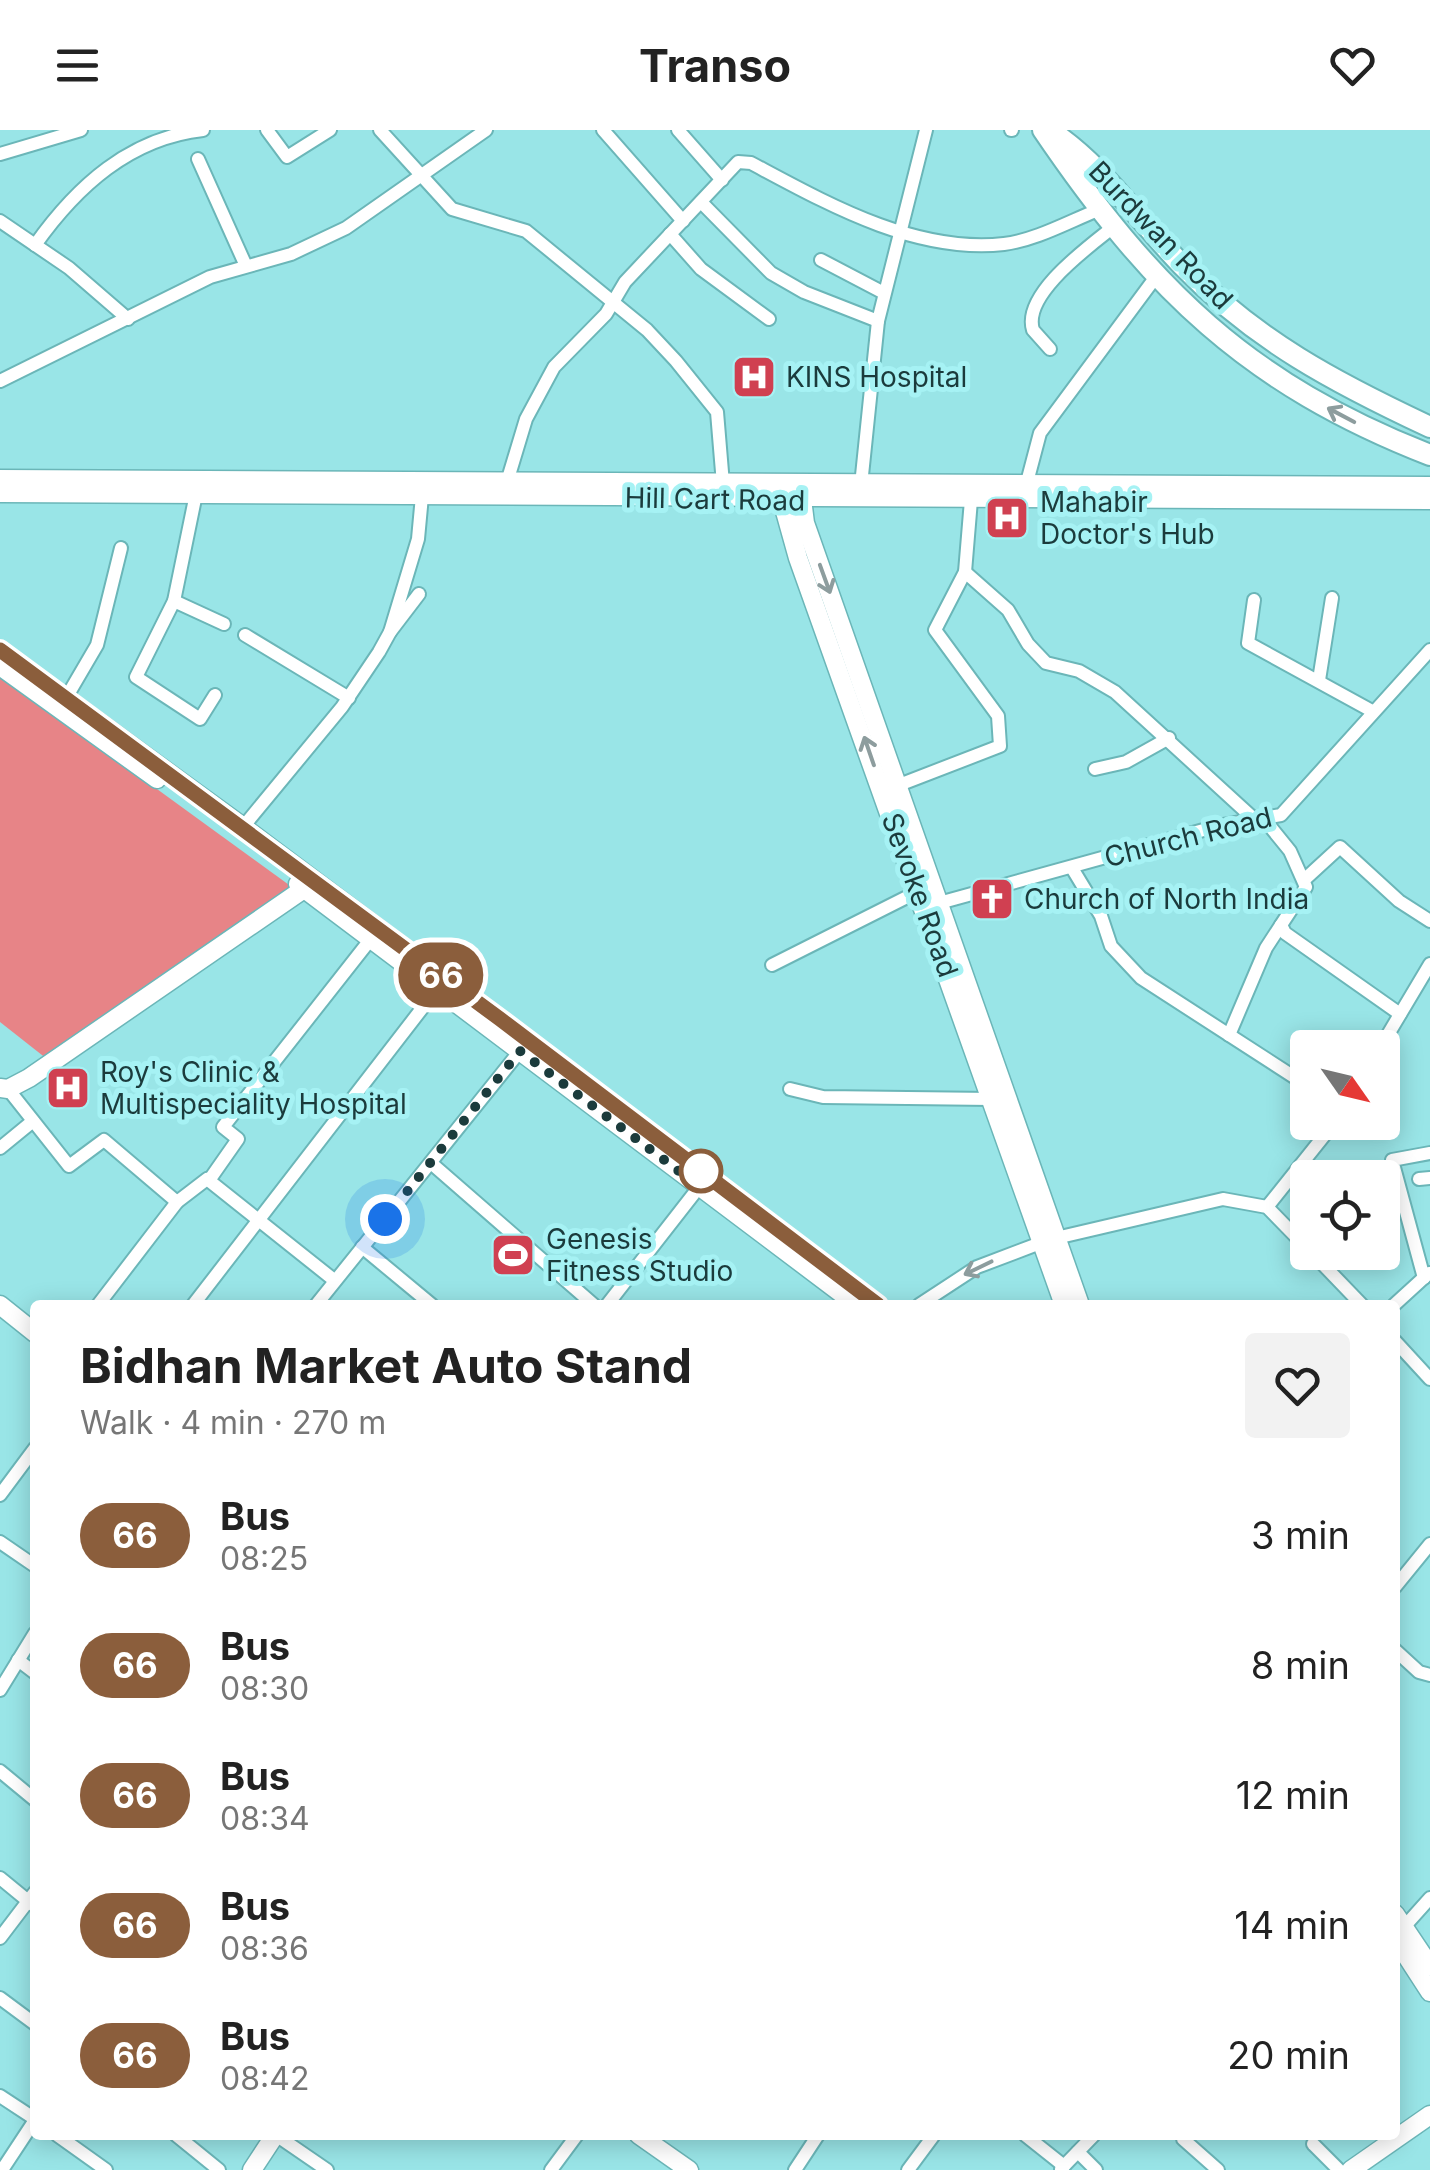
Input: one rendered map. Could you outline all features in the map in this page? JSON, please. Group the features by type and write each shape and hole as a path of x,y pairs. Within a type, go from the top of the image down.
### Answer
{"main road":[{"name":"Burdwan Road","path":"1046,130 1112,228 1154,278 1216,333 1335,412 1430,455"},
{"name":"Burdwan Road","path":"1046,130 1082,151 1183,267 1250,326 1339,385 1430,427"},
{"name":"Hill Cart Road","path":"0,478 724,484 779,492"},
{"name":"Hill Cart Road","path":"801,493 861,486 1430,486"},
{"name":"Hill Cart Road","path":"0,493 422,496 779,492 971,500 1430,500"},
{"name":"Sevoke Road","path":"779,492 898,785 992,1099 1078,1300"},
{"name":"Sevoke Road","path":"801,493 805,523 860,697 1050,1241 1063,1300"},
{"path":"0,650 62,703 661,1150"},
{"path":"0,666 62,703"},
{"path":"172,783 243,827 370,940 437,989 496,1024 520,1051 871,1300"},
{"path":"4,1088 310,885"},
{"path":"704,1181 851,1300"},
{"path":"2,1311 30,1330"},
{"path":"1400,1928 1430,1966"},
{"path":"1400,1930 1430,1992"},
{"path":"1400,2136 1430,2116"},
{"path":"252,2170 272,2140"},
{"path":"645,2140 677,2167"},
{"path":"1350,2170 1394,2140"}],"street":[{"path":"0,154 81,130"},
{"path":"35,244 78,190 132,152 169,134 203,130"},
{"path":"267,130 287,157 330,130"},
{"path":"380,130 452,209 526,231 656,340 712,403 720,422 724,484"},
{"path":"0,381 210,277 291,254 346,228 486,130"},
{"path":"604,130 683,221"},
{"path":"678,130 722,180"},
{"path":"861,486 878,322 900,230 919,173 926,130"},
{"path":"198,159 246,266"},
{"path":"507,482 536,396 568,350 598,323 670,234 742,161 837,207 953,244 1007,244 1098,210"},
{"path":"701,202 771,273 804,292 878,322"},
{"path":"0,221 113,302 128,319"},
{"path":"1050,349 1033,330 1032,312 1061,271 1112,228"},
{"path":"670,234 701,269 768,319"},
{"path":"821,260 884,293"},
{"path":"1026,486 1040,433 1154,278"},
{"path":"196,494 174,601 136,677 200,718 215,695"},
{"path":"390,632 401,584 418,538 422,496"},
{"path":"898,785 1000,746 998,716 935,630 964,572 971,500"},
{"path":"62,703 97,645 121,548"},
{"path":"964,572 1008,610 1028,644 1046,663 1100,681 1169,738 1290,852 1304,880 1305,892 1266,948 1228,1035"},
{"path":"243,827 349,698 390,632 420,594 401,584"},
{"path":"1320,680 1332,598"},
{"path":"1254,600 1248,643 1372,711"},
{"path":"174,601 224,624"},
{"path":"245,635 349,698"},
{"name":"Church Road","path":"772,965 930,893 1072,868 1291,808 1372,711 1430,650"},
{"path":"1095,770 1126,762 1169,738"},
{"path":"1304,880 1340,847 1399,901 1430,921"},
{"path":"1072,868 1101,916 1111,946 1124,960 1160,994 1290,1075"},
{"path":"1282,925 1291,941 1400,1014"},
{"path":"102,1300 177,1202 210,1179 238,1139 223,1127 370,940"},
{"path":"1391,1030 1430,964"},
{"path":"197,1300 437,989"},
{"path":"320,1300 520,1051"},
{"path":"4,1088 69,1166 104,1140 177,1202"},
{"path":"790,1089 823,1097 992,1099"},
{"path":"0,1148 33,1121"},
{"path":"1267,1207 1321,1140"},
{"path":"1399,1300 1427,1274 1392,1160 1430,1153"},
{"path":"431,1163 588,1300"},
{"path":"210,1179 334,1280"},
{"path":"611,1300 704,1181"},
{"path":"928,1300 978,1267 1050,1241 1218,1199 1267,1207 1290,1231"},
{"path":"362,1247 426,1300"},
{"path":"1328,1270 1357,1300"},
{"path":"1400,1346 1430,1379"},
{"path":"0,1495 30,1455"},
{"path":"0,1542 30,1563"},
{"path":"1400,1582 1430,1544"},
{"path":"0,1690 30,1641"},
{"path":"1400,1655 1419,1672 1430,1675"},
{"path":"18,1660 30,1669"},
{"path":"0,1772 30,1796"},
{"path":"0,1878 30,1897"},
{"path":"1400,1924 1430,1898"},
{"path":"0,1938 30,1903"},
{"path":"0,1998 30,2020"},
{"path":"0,2096 30,2117"},
{"path":"2,2170 30,2128"},
{"path":"64,2140 106,2170"},
{"path":"182,2140 220,2170"},
{"path":"282,2140 327,2170"},
{"path":"550,2170 573,2140"},
{"path":"795,2170 815,2140"},
{"path":"908,2170 930,2140"},
{"path":"1031,2140 1062,2168 1089,2140"},
{"path":"1184,2140 1218,2170"},
{"path":"1313,2144 1339,2170"},
{"path":"1078,2152 1096,2170"}],"shaded area":[{"path":"0,675 296,890 47,1059 0,1022"}],"bus line":[{"name":"66","path":"0,650 243,827 871,1300"}],"place":[{"name":"KINS Hospital","path":"754,377"},
{"name":"Mahabir Doctor's Hub","path":"1007,518"},
{"name":"Church of North India","path":"992,899"},
{"name":"Roy's Clinic & Multispeciality Hospital","path":"68,1088"},
{"name":"Genesis Fitness Studio","path":"513,1255"}],"route":[{"path":"385,1219 520,1051 700,1187 708,1176 701,1171"}]}
